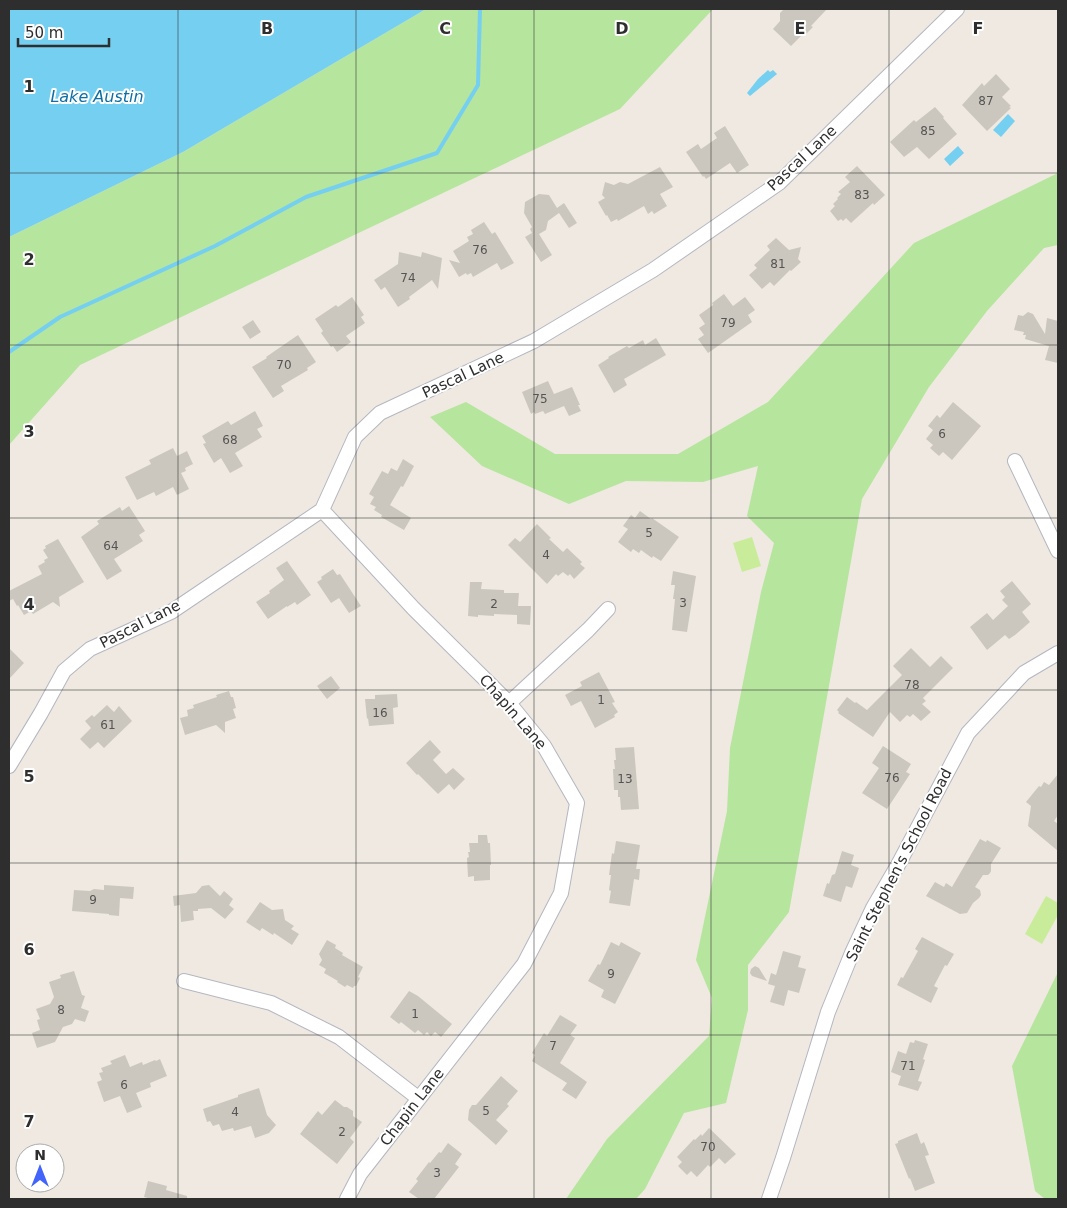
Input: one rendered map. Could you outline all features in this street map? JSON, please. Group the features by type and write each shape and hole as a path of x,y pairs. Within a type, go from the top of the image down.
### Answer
{"street":[{"name":"Pascal Lane","path":"9,766 64,671 90,650 171,612 322,510 355,437 380,414 534,342 653,270 779,182 957,9"},
{"path":"1015,461 1058,551"},
{"name":"Chapin Lane","path":"322,510 414,609 509,703 544,746 577,802 561,893 524,964 360,1174 346,1199"},
{"path":"509,703 608,609"},
{"name":"Saint Stephen's School Road","path":"769,1199 828,1012 873,908 968,733 1024,673 1058,653"},
{"path":"184,981 271,1003 339,1037 418,1098"}],"green space":[{"path":"426,9 713,9 620,109 80,365 9,445 9,237 183,152"},
{"path":"1058,173 1058,245 1044,248 987,311 929,387 862,499 789,912 748,965 748,1010 726,1103 684,1113 645,1189 636,1199 566,1199 607,1139 709,1036 712,998 696,960 727,811 730,748 761,592 774,543 747,516 758,466 703,482 626,481 569,504 482,466 430,417 466,402 555,454 678,454 768,402 914,243"},
{"path":"752,537 761,566 742,572 733,543"},
{"path":"1046,896 1058,903 1058,915 1042,944 1025,934"},
{"path":"1058,972 1058,1199 1045,1199 1035,1191 1012,1066"}],"water":[{"name":"Lake Austin","path":"9,9 426,9 183,152 9,237"},
{"path":"768,70 770,72 773,70 777,74 750,96 747,93"},
{"path":"1008,114 1015,121 1001,137 993,130"},
{"path":"958,146 964,153 950,166 944,159"}],"building":[{"path":"784,9 827,9 811,26 813,27 791,46 773,29 780,21 780,13"},
{"path":"996,74 1010,89 1002,97 1011,108 987,131 962,105 982,83 984,86"},
{"path":"935,107 957,134 929,159 917,147 904,157 890,142 914,120 916,122"},
{"path":"725,126 749,165 737,173 730,163 706,179 686,152 698,144 701,149 717,138 714,133"},
{"path":"857,166 885,195 851,223 846,218 843,221 841,219 838,221 830,211 841,194 838,192 850,182 845,177"},
{"path":"660,167 673,187 660,194 667,206 654,214 652,211 648,214 644,206 618,221 617,219 611,222 598,202 605,198 602,195 605,182 614,185 620,182 628,184"},
{"path":"539,194 549,195 557,208 564,203 577,223 569,228 559,213 548,221 546,230 539,234 552,255 541,262 525,237 532,233 530,229 532,227 524,213 525,202"},
{"path":"484,222 492,234 495,232 514,263 501,270 497,263 473,277 471,273 467,275 466,273 459,277 449,260 460,263 453,251 469,241 467,237 473,234 471,230"},
{"path":"776,238 789,250 801,247 798,259 801,262 774,286 770,282 762,289 749,275 757,268 754,265 770,250 767,246"},
{"path":"399,252 421,257 422,252 442,258 438,289 432,280 398,307 385,287 381,290 374,280 398,264"},
{"path":"724,294 733,306 745,297 755,310 748,315 752,322 708,353 698,339 704,335 699,328 705,324 699,315"},
{"path":"352,297 364,315 361,317 365,323 346,336 351,342 337,352 321,333 323,331 315,319"},
{"path":"1028,312 1033,314 1045,334 1047,318 1058,321 1058,363 1045,360 1049,346 1025,339 1026,335 1023,335 1024,332 1014,330 1018,315 1023,316"},
{"path":"253,320 261,332 250,339 242,327"},
{"path":"298,335 316,362 307,368 308,370 281,386 284,391 273,398 252,367"},
{"path":"656,338 666,355 624,379 627,385 614,393 598,365 627,346 629,348 643,340 645,345"},
{"path":"548,381 554,394 572,387 581,411 569,416 564,406 545,414 543,411 531,414 522,392"},
{"path":"953,402 981,426 952,460 943,452 939,456 930,448 933,445 926,439 933,430 928,426 937,415 940,418"},
{"path":"255,411 263,426 257,429 262,437 235,453 243,466 230,473 221,458 214,463 203,444 206,443 202,436 228,421 231,425"},
{"path":"173,448 177,456 187,451 193,464 185,468 186,471 181,473 189,489 177,495 173,487 156,496 154,492 137,500 125,477 151,464 149,460"},
{"path":"403,459 414,466 403,487 401,486 390,505 411,518 404,530 381,517 382,515 374,510 376,507 370,504 374,497 369,494 382,471 388,474 391,468 397,471"},
{"path":"129,506 145,531 139,535 143,541 114,559 122,571 107,580 81,537 99,524 97,521 120,507 122,511"},
{"path":"640,511 679,537 661,561 653,556 652,558 641,550 639,553 633,549 631,552 618,542 628,529 623,526 631,515 635,518"},
{"path":"537,524 563,552 567,548 582,562 580,564 585,568 574,579 570,574 568,576 563,572 558,576 556,574 547,584 508,545 515,538 520,542"},
{"path":"58,539 84,582 59,597 60,607 53,602 33,614 31,611 24,615 13,599 9,601 9,591 42,574 38,566 48,558 43,550 46,548 45,546"},
{"path":"287,561 311,595 297,605 295,602 287,606 268,619 256,602 270,593 269,591 284,580 276,568"},
{"path":"333,569 337,575 340,574 361,606 349,613 339,598 331,603 317,582"},
{"path":"673,571 696,576 687,632 672,630 675,599 673,599 675,585 671,585"},
{"path":"1012,581 1031,604 1022,612 1030,622 1009,639 1005,635 987,650 970,627 987,613 993,620 1008,606 1002,600 1005,597 1000,591"},
{"path":"470,582 482,582 481,589 504,590 504,593 519,593 518,606 531,606 530,625 517,624 517,615 468,616"},
{"path":"9,648 24,663 9,679"},
{"path":"911,648 930,667 941,656 953,668 923,698 926,701 922,704 931,712 921,721 913,714 910,717 907,715 900,722 890,712 873,737 838,713 837,710 847,697 867,710 902,675 893,666"},
{"path":"599,672 615,702 612,703 618,712 614,715 615,717 595,728 581,701 571,706 565,695 582,686 580,682"},
{"path":"331,676 340,688 327,699 317,686"},
{"path":"229,691 236,708 233,709 236,718 225,722 225,733 216,725 185,735 180,718 188,716 187,710 194,708 193,705"},
{"path":"397,694 398,707 393,708 394,724 369,726 365,699 375,699 375,695"},
{"path":"107,705 114,712 119,706 132,721 104,748 98,742 90,749 80,739 91,728 85,721 92,715 94,717"},
{"path":"430,740 441,752 433,760 446,774 453,768 465,779 454,790 449,784 438,794 406,763"},
{"path":"883,746 911,764 906,772 910,774 887,809 862,793 879,768 872,763"},
{"path":"634,747 639,809 621,810 618,790 614,790 615,748"},
{"path":"1058,774 1058,815 1054,821 1058,824 1058,851 1028,826 1031,806 1026,802 1039,786 1041,787 1044,782 1049,785"},
{"path":"478,835 487,835 488,843 490,843 490,880 474,881 474,876 468,877 467,858 469,857 468,852 470,852 469,843 478,843"},
{"path":"980,839 986,842 987,840 1001,848 991,864 990,873 983,875 975,887 980,890 981,895 967,913 960,914 926,896 935,882 944,887 946,883 952,887"},
{"path":"616,841 640,845 636,869 640,869 639,880 634,879 630,906 609,903 611,875 609,875"},
{"path":"842,851 854,855 851,865 859,868 852,888 846,886 841,902 823,896 827,883 829,884 832,875 835,874"},
{"path":"104,885 134,887 133,899 120,898 119,916 72,911 74,890 104,890"},
{"path":"209,885 220,896 224,891 233,899 229,905 234,909 225,919 211,908 198,909 198,911 193,911 194,920 181,922 180,905 174,906 173,896 196,893 202,886"},
{"path":"260,902 272,910 283,909 285,920 294,926 291,929 299,934 292,945 274,933 273,935 262,928 260,931 246,922"},
{"path":"922,937 954,954 947,966 945,965 934,986 938,988 931,1003 897,985 918,951 915,949"},
{"path":"327,940 336,945 335,948 343,953 342,955 363,967 358,977 360,978 353,988 347,985 345,987 337,982 324,973 326,969 319,965 322,960 319,954"},
{"path":"611,942 619,946 621,942 641,953 615,1004 601,997 604,990 588,981 598,964 600,965"},
{"path":"783,951 801,956 798,967 806,969 799,993 788,990 784,1006 770,1002 775,986 768,984 771,973 776,975"},
{"path":"755,966 759,968 767,981 752,976 750,973 751,969"},
{"path":"74,971 82,995 85,996 81,1008 89,1011 85,1022 75,1019 72,1024 63,1027 55,1042 37,1048 32,1033 40,1030 37,1020 40,1019 36,1009 50,1004 54,997 49,982 61,978 60,975"},
{"path":"409,991 418,996 452,1024 441,1037 435,1032 431,1036 427,1032 424,1035 418,1030 415,1033 401,1022 399,1024 390,1017"},
{"path":"560,1015 577,1025 570,1035 575,1038 560,1063 587,1082 576,1099 562,1090 567,1083 532,1061 535,1055 532,1053 544,1033 547,1036"},
{"path":"915,1040 928,1044 918,1081 922,1082 918,1091 898,1085 901,1076 891,1072 898,1051 906,1054 910,1042 914,1043"},
{"path":"125,1055 130,1067 142,1062 143,1065 160,1059 167,1076 150,1083 151,1087 136,1093 142,1107 127,1113 120,1096 104,1102 97,1082 102,1080 99,1073 103,1072 101,1068 112,1064 110,1061"},
{"path":"501,1076 518,1091 507,1104 509,1106 496,1120 508,1131 496,1145 468,1120 469,1110 472,1105 476,1105"},
{"path":"259,1088 267,1115 276,1125 269,1133 255,1138 251,1126 234,1131 233,1128 222,1131 219,1124 213,1126 210,1121 207,1122 203,1109"},
{"path":"335,1100 353,1111 353,1116 362,1122 350,1138 354,1142 337,1164 300,1134 318,1111 322,1115"},
{"path":"709,1128 736,1154 725,1164 719,1158 710,1167 708,1165 697,1177 691,1171 687,1175 678,1166 682,1162 677,1157 694,1139 701,1134 702,1136"},
{"path":"917,1133 921,1144 924,1142 929,1155 925,1156 935,1183 915,1191 895,1144"},
{"path":"448,1143 462,1154 455,1164 459,1167 434,1199 419,1199 409,1192 429,1162 439,1152 441,1153"},
{"path":"148,1181 167,1186 166,1190 187,1196 187,1199 151,1199 144,1197"}],"waterway":[{"path":"9,352 60,317 215,246 306,197 437,153 478,85 480,9"}]}
